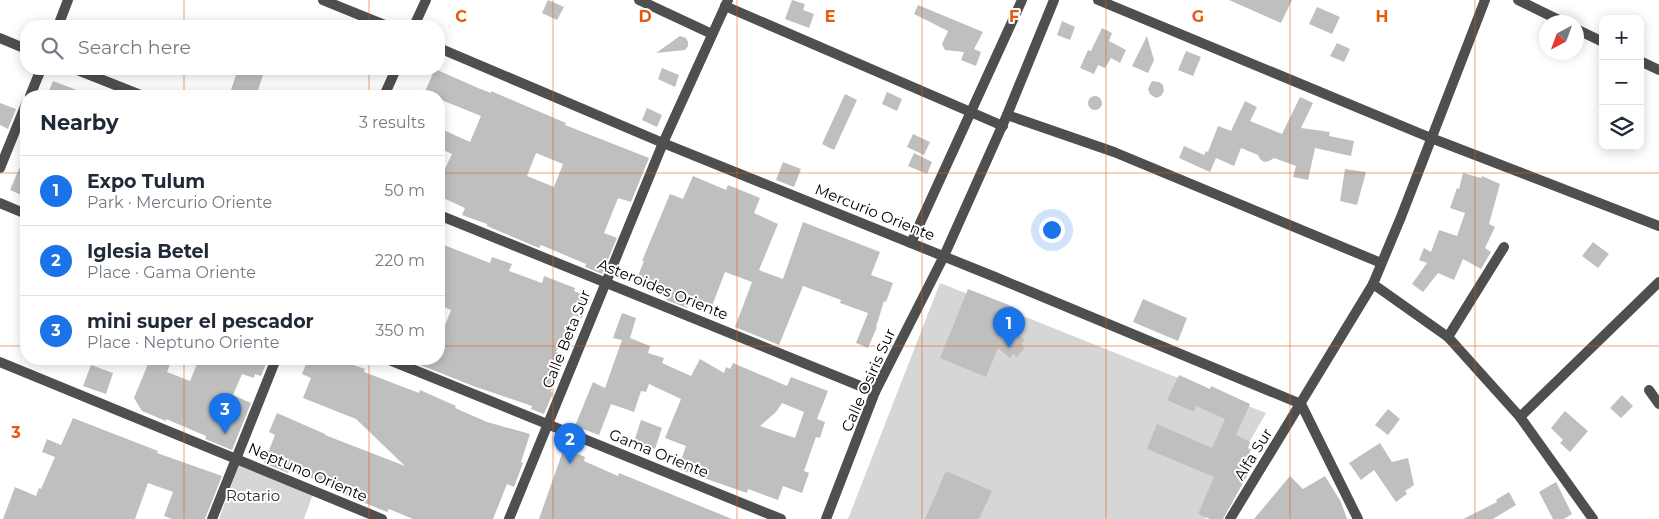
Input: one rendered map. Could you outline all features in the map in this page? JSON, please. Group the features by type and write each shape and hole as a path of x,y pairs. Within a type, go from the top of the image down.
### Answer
{"street":[{"path":"60,20 68,0"},
{"path":"323,0 372,20"},
{"path":"417,20 426,0"},
{"path":"638,0 712,34"},
{"path":"911,243 1022,0"},
{"name":"Calle Osiris Sur","path":"826,519 875,392 944,256 1003,126 1054,0"},
{"path":"1098,0 1431,138 1659,226"},
{"name":"Alfa Sur","path":"1230,519 1373,284 1485,0"},
{"path":"1518,0 1549,15"},
{"path":"727,3 1003,126"},
{"name":"Calle Beta Sur","path":"509,519 663,143 727,3"},
{"path":"1584,33 1599,40"},
{"path":"0,38 20,46"},
{"name":"Mercurio Oriente","path":"445,51 663,143 944,256 1301,404"},
{"path":"1644,63 1659,70"},
{"path":"32,90 39,75"},
{"path":"90,75 128,90"},
{"path":"387,90 393,75"},
{"path":"1007,115 1114,152 1381,263"},
{"path":"0,168 20,119"},
{"path":"0,203 20,211"},
{"name":"Asteroides Oriente","path":"445,217 875,392"},
{"path":"1448,337 1504,247"},
{"path":"1520,417 1659,282"},
{"path":"1373,284 1448,337 1520,417 1593,519"},
{"name":"Neptuno Oriente","path":"0,362 382,519"},
{"path":"212,519 274,365"},
{"name":"Gama Oriente","path":"402,365 781,519"},
{"path":"1649,390 1659,404"},
{"path":"1301,404 1358,519"}],"green space":[{"path":"940,283 1266,413 1205,519 848,519"},
{"name":"Rotario","path":"239,464 313,494 304,519 219,519"}],"building":[{"path":"548,0 564,7 557,20 542,13"},
{"path":"792,0 805,4 803,10 814,14 809,28 785,19"},
{"path":"1229,0 1292,0 1281,23"},
{"path":"918,5 983,32 974,49 981,52 976,66 961,60 964,52 945,50 942,44 948,31 914,14"},
{"path":"1317,7 1340,17 1332,34 1309,24"},
{"path":"1062,21 1075,27 1070,40 1057,35"},
{"path":"1102,28 1112,33 1109,41 1126,50 1120,63 1111,58 1105,68 1098,65 1094,74 1080,68 1088,50 1091,51"},
{"path":"680,36 686,38 688,42 685,50 656,53"},
{"path":"1147,36 1154,60 1148,73 1132,66"},
{"path":"1337,43 1350,49 1344,62 1330,56"},
{"path":"1186,51 1201,57 1193,76 1178,70"},
{"path":"662,68 679,75 675,87 658,79"},
{"path":"445,73 491,93 491,91 566,123 565,125 649,158 631,202 618,198 604,233 617,238 602,274 585,267 586,264 541,245 539,248 487,226 487,224 462,215 465,208 445,199 445,169 452,154 445,151 445,131 470,142 481,116 445,101 445,90 426,90 432,75 445,75","holes":["536,153 563,164 554,187 527,176"]},
{"path":"236,75 263,75 258,90 231,90"},
{"path":"53,81 77,90 49,90"},
{"path":"1152,81 1163,85 1164,91 1161,96 1156,98 1150,94 1148,89"},
{"path":"887,92 902,99 897,111 882,104"},
{"path":"845,94 857,100 834,150 822,144"},
{"path":"1095,96 1100,98 1102,103 1100,108 1095,110 1090,108 1088,103 1090,98"},
{"path":"1300,97 1313,103 1301,128 1330,132 1329,136 1354,141 1351,156 1315,148 1308,180 1293,177 1296,166 1274,158 1264,162 1258,155 1241,148 1234,166 1216,158 1210,172 1179,158 1184,146 1204,155 1206,151 1208,152 1218,126 1231,131 1245,101 1257,107 1250,121 1282,134"},
{"path":"0,103 16,109 8,129 0,125"},
{"path":"647,108 662,115 657,127 642,120"},
{"path":"913,134 930,142 924,155 907,147"},
{"path":"914,153 932,162 927,174 908,166"},
{"path":"783,162 801,169 794,187 776,180"},
{"path":"20,167 20,194 10,190"},
{"path":"1345,169 1366,172 1357,205 1340,201"},
{"path":"1463,173 1481,178 1482,176 1500,184 1489,224 1495,227 1485,248 1491,252 1481,269 1463,259 1454,280 1438,273 1423,292 1412,284 1427,263 1419,260 1424,248 1431,252 1439,230 1457,236 1465,213 1450,208 1457,188 1459,189"},
{"path":"693,176 726,190 728,185 760,198 754,213 778,224 759,270 783,279 803,222 880,252 871,275 893,283 886,302 884,301 877,327 868,348 856,343 868,313 840,303 841,300 803,286 779,345 735,327 752,282 725,272 712,306 691,298 687,308 666,300 668,296 635,283 644,261 642,261 670,194 683,199"},
{"path":"1593,242 1609,254 1598,268 1582,256"},
{"path":"445,245 490,263 492,257 512,264 509,271 542,283 544,276 575,288 574,291 589,297 582,318 573,315 556,352 565,355 544,414 531,409 532,406 473,386 420,365 445,365 445,326 451,310 445,308"},
{"path":"968,289 1014,307 1007,325 1025,340 1022,343 1024,349 1017,357 1013,354 1010,358 998,348 986,377 940,358"},
{"path":"1143,299 1187,318 1178,341 1133,322"},
{"path":"622,313 636,318 630,338 650,346 648,353 664,358 662,363 691,376 700,359 724,373 726,367 730,369 733,363 787,386 791,377 828,391 817,419 825,422 820,438 816,437 804,471 809,473 802,493 783,486 778,500 748,489 747,493 678,469 686,446 665,438 681,399 649,384 646,392 641,391 634,412 611,404 599,435 575,426 593,382 605,388 622,340 613,338","holes":["782,403 804,412 795,438 760,426 776,412"]},
{"path":"91,365 113,373 106,394 83,386"},
{"path":"148,365 170,365 167,372 190,381 197,365 266,365 261,376 255,374 254,378 242,374 233,395 251,403 232,450 205,439 206,436 142,411 134,398"},
{"path":"306,365 353,365 365,369 364,372 419,393 420,390 487,422 530,434 521,462 523,463 514,487 507,484 493,519 413,519 389,509 387,512 290,469 288,473 264,463 275,435 269,432 277,413 325,435 405,466 356,419 303,398 311,378 302,374"},
{"path":"1179,375 1210,389 1211,386 1250,404 1236,435 1250,442 1248,448 1251,450 1244,464 1252,467 1223,519 1210,519 1198,514 1214,477 1147,449 1157,424 1212,448 1225,419 1196,406 1194,412 1167,400"},
{"path":"1622,395 1633,406 1621,418 1610,408"},
{"path":"1388,409 1400,419 1388,435 1375,425"},
{"path":"1565,411 1588,431 1570,452 1560,443 1563,440 1551,428"},
{"path":"73,418 158,451 157,453 222,476 205,519 172,519 164,516 173,492 148,483 135,519 3,519 15,487 36,496 39,488 41,489 55,457 42,452 47,439 61,445"},
{"path":"641,420 662,428 655,449 634,442"},
{"path":"1380,443 1392,462 1408,458 1414,485 1405,491 1407,494 1396,502 1374,470 1361,480 1349,463"},
{"path":"564,448 585,457 584,461 618,476 619,473 732,519 539,519"},
{"path":"946,471 992,491 979,519 925,519"},
{"path":"1290,476 1303,489 1325,476 1341,502 1347,519 1254,519"},
{"path":"1556,482 1572,514 1564,519 1553,519 1539,492"},
{"path":"1509,492 1516,505 1493,519 1463,519 1497,502 1496,500"}],"place":[{"name":"Expo Tulum","path":"1009,348"},
{"name":"mini super el pescador","path":"225,434"},
{"name":"Iglesia Betel","path":"570,464"}]}
